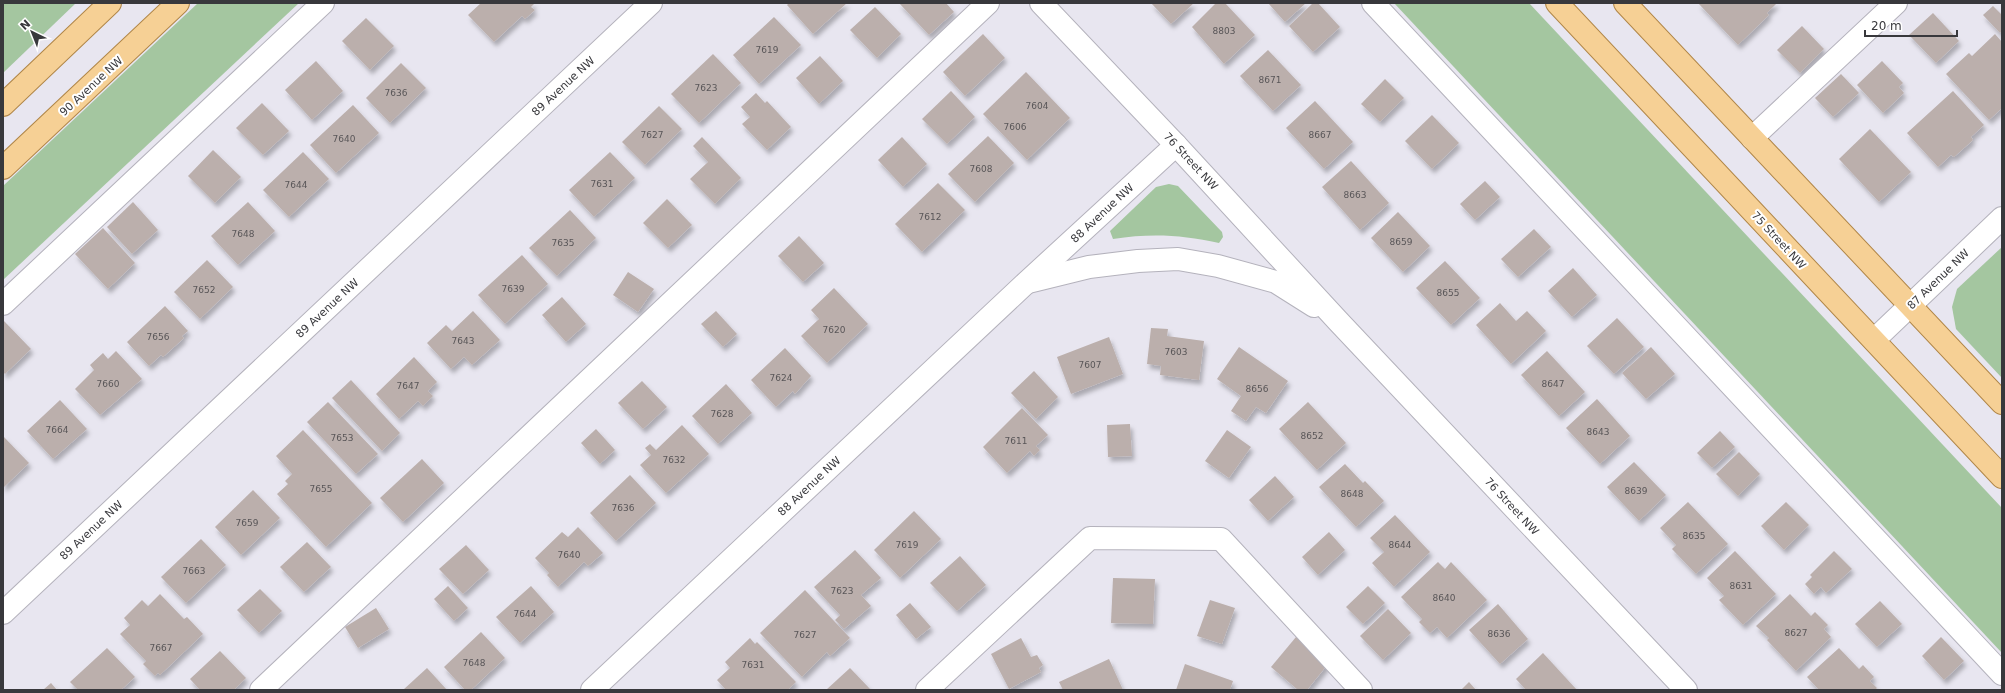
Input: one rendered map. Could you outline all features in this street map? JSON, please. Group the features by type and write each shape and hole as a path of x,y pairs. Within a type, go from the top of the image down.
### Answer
{"main road":[{"path":"3,105 110,3"},
{"name":"90 Avenue NW","path":"3,168 178,3"},
{"path":"1624,3 2002,403"},
{"name":"75 Street NW","path":"1564,6 2002,477"}],"street":[{"path":"3,304 323,3"},
{"name":"89 Avenue NW","path":"3,613 651,3"},
{"path":"260,690 988,3"},
{"name":"76 Street NW","path":"1041,3 1176,144 1338,321 1686,690"},
{"path":"1373,3 2002,674"},
{"path":"1752,138 1896,3"},
{"name":"88 Avenue NW","path":"592,690 1176,144"},
{"name":"87 Avenue NW","path":"1874,340 2002,218"},
{"name":"88 Avenue NW","path":"1027,282 1089,267 1138,261 1178,259 1218,266"},
{"name":"76 Street NW","path":"1218,266 1276,282 1338,321"},
{"path":"927,690 1090,538 1221,539 1361,690"}],"green space":[{"path":"3,3 76,3 3,73"},
{"path":"198,3 299,3 3,280 3,186"},
{"path":"1394,3 1529,3 2002,508 2002,653"},
{"path":"1169,184 1178,186 1222,232 1223,237 1219,243 1192,238 1167,236 1141,236 1113,239 1110,231 1156,187"},
{"path":"2002,247 2002,378 1956,329 1952,307 1957,289"}],"building":[{"path":"481,3 535,3 531,7 535,10 525,19 522,16 494,42 468,15"},
{"path":"789,3 847,3 813,34 787,5"},
{"path":"899,3 946,3 954,12 929,35"},
{"path":"1151,3 1194,3 1171,24"},
{"path":"1216,3 1225,3 1255,35 1224,64 1192,27"},
{"path":"1268,3 1306,3 1285,22"},
{"path":"1313,3 1318,3 1340,27 1313,52 1289,26"},
{"path":"1698,3 1777,3 1767,13 1769,15 1738,45"},
{"path":"1993,6 2002,15 2002,31 2000,33 1983,15"},
{"path":"875,7 901,34 877,58 850,30"},
{"path":"1933,13 1959,41 1936,63 1909,35"},
{"path":"774,17 801,45 759,84 733,55"},
{"path":"366,18 394,46 370,70 342,41"},
{"path":"1802,26 1824,49 1800,73 1777,50"},
{"path":"983,34 1005,58 965,96 943,72"},
{"path":"1995,34 2002,42 2002,108 1989,120 1946,74 1969,53 1972,56"},
{"path":"1268,50 1301,85 1273,111 1240,76"},
{"path":"713,54 741,83 699,123 671,94"},
{"path":"820,56 843,81 819,104 796,78"},
{"path":"316,61 343,91 312,120 285,90"},
{"path":"1882,61 1903,83 1899,87 1904,93 1883,113 1857,85"},
{"path":"401,63 426,88 390,123 366,98"},
{"path":"1026,72 1070,118 1027,160 983,114"},
{"path":"1841,74 1859,93 1833,117 1815,98"},
{"path":"1385,79 1404,98 1380,122 1361,104"},
{"path":"951,91 975,117 947,144 922,119"},
{"path":"1953,91 1984,125 1971,137 1973,140 1954,157 1951,155 1938,167 1907,133"},
{"path":"756,93 765,103 767,101 791,127 767,150 742,124 750,117 741,107"},
{"path":"1315,101 1353,142 1324,169 1286,128"},
{"path":"262,103 289,131 263,155 236,128"},
{"path":"353,105 379,133 336,173 310,145"},
{"path":"659,106 682,129 645,165 622,142"},
{"path":"1432,115 1459,143 1432,169 1405,141"},
{"path":"1870,129 1911,172 1879,202 1839,159"},
{"path":"988,136 1014,163 975,202 948,174"},
{"path":"702,137 741,178 715,204 690,179 708,162 693,146"},
{"path":"902,137 927,164 903,187 878,160"},
{"path":"213,150 241,177 215,203 188,176"},
{"path":"303,152 329,179 289,217 263,190"},
{"path":"610,152 635,178 594,217 569,190"},
{"path":"1351,161 1389,203 1360,230 1322,187"},
{"path":"1485,181 1500,197 1475,220 1460,204"},
{"path":"938,183 965,210 922,252 895,224"},
{"path":"667,199 692,225 668,248 643,223"},
{"path":"133,202 158,230 132,254 107,227"},
{"path":"248,202 275,231 238,265 211,236"},
{"path":"570,210 596,238 557,276 529,248"},
{"path":"1398,212 1430,246 1403,272 1371,238"},
{"path":"103,228 135,263 108,289 75,254"},
{"path":"1534,229 1551,247 1518,277 1501,259"},
{"path":"799,236 824,263 803,282 778,256"},
{"path":"522,255 548,284 505,324 478,295"},
{"path":"207,260 233,287 200,319 174,292"},
{"path":"1445,261 1480,298 1451,325 1416,288"},
{"path":"1573,268 1597,295 1572,317 1548,291"},
{"path":"628,272 654,289 638,312 613,295"},
{"path":"834,288 868,324 827,363 801,336 819,319 811,310"},
{"path":"562,297 586,324 566,342 542,315"},
{"path":"1500,303 1516,321 1527,311 1546,331 1511,364 1476,325"},
{"path":"165,306 188,331 182,336 184,338 163,357 161,355 149,366 127,342"},
{"path":"473,311 500,340 472,365 464,357 451,369 427,343 446,325 452,331"},
{"path":"716,311 737,334 723,347 701,324"},
{"path":"1617,318 1644,347 1614,374 1587,346"},
{"path":"4,321 31,349 5,374 3,372"},
{"path":"1151,328 1168,329 1167,336 1204,341 1199,380 1160,375 1161,366 1147,364"},
{"path":"1109,337 1123,374 1071,394 1057,357"},
{"path":"1239,347 1288,381 1266,413 1256,407 1246,421 1231,411 1241,396 1217,379"},
{"path":"1651,347 1675,374 1646,399 1622,373"},
{"path":"785,348 811,376 795,394 793,391 776,407 751,380"},
{"path":"116,351 142,379 100,415 75,389 94,370 90,365 103,353 108,359"},
{"path":"1547,351 1585,392 1559,416 1521,375"},
{"path":"414,357 437,382 428,391 433,396 423,406 418,401 399,419 376,394"},
{"path":"1034,371 1058,397 1036,419 1011,393"},
{"path":"351,380 400,433 382,451 332,398"},
{"path":"642,381 667,407 643,429 618,403"},
{"path":"726,384 752,413 718,444 692,416"},
{"path":"1597,399 1630,436 1600,464 1566,428"},
{"path":"60,400 87,429 53,459 27,431"},
{"path":"328,402 378,454 356,474 307,422"},
{"path":"1308,402 1346,443 1317,470 1279,429"},
{"path":"1022,408 1048,435 1036,446 1040,450 1034,456 1030,451 1007,473 983,447"},
{"path":"1130,424 1132,456 1108,457 1107,425"},
{"path":"682,425 709,454 666,493 640,465 651,455 645,448 650,444 656,450"},
{"path":"596,429 615,450 600,464 581,443"},
{"path":"303,430 372,503 326,547 277,494 288,484 285,481 292,474 276,456"},
{"path":"1227,430 1251,447 1229,478 1205,461"},
{"path":"1720,431 1735,447 1712,468 1697,453"},
{"path":"3,436 29,463 3,488"},
{"path":"1739,452 1760,474 1738,496 1716,474"},
{"path":"422,459 444,483 403,522 380,498"},
{"path":"1634,462 1666,495 1639,521 1607,487"},
{"path":"1345,464 1363,483 1365,481 1384,501 1356,527 1319,487"},
{"path":"630,475 656,503 616,541 590,513"},
{"path":"1275,476 1294,497 1268,521 1249,500"},
{"path":"253,490 280,518 241,555 215,527"},
{"path":"1688,502 1728,544 1696,574 1672,549 1676,545 1660,528"},
{"path":"1786,502 1809,525 1784,550 1761,526"},
{"path":"914,511 941,539 900,578 874,550"},
{"path":"1395,515 1430,552 1394,587 1372,563 1384,552 1370,538"},
{"path":"578,527 603,553 588,566 584,562 558,587 547,575 549,573 535,558 562,532 568,537"},
{"path":"1329,532 1345,550 1318,575 1302,557"},
{"path":"201,539 226,565 186,603 161,577"},
{"path":"307,542 331,567 304,592 280,567"},
{"path":"466,545 489,570 463,594 439,569"},
{"path":"855,550 881,578 861,595 871,606 844,629 835,620 840,615 814,587"},
{"path":"1735,551 1776,594 1743,625 1719,600 1724,596 1707,578"},
{"path":"1834,551 1852,569 1826,593 1821,587 1814,594 1805,584 1812,577 1810,575"},
{"path":"960,556 986,585 957,611 930,583"},
{"path":"1438,562 1445,569 1451,562 1487,600 1447,638 1437,627 1430,633 1419,622 1422,619 1401,597"},
{"path":"1113,578 1155,579 1153,624 1111,623"},
{"path":"448,586 468,608 454,621 434,599"},
{"path":"531,586 554,612 520,643 496,617"},
{"path":"1368,586 1385,603 1363,624 1346,607"},
{"path":"260,589 282,611 259,633 237,610"},
{"path":"805,590 850,638 830,656 827,652 802,677 760,633"},
{"path":"160,594 184,619 187,617 203,634 160,675 158,673 155,676 143,664 146,661 120,634 130,625 124,618 142,600 148,606"},
{"path":"1790,594 1811,616 1815,612 1828,625 1824,629 1831,637 1796,671 1767,640 1769,638 1756,626"},
{"path":"1210,600 1235,608 1222,644 1197,636"},
{"path":"1880,601 1902,624 1877,647 1855,624"},
{"path":"910,603 931,627 916,639 896,615"},
{"path":"1498,604 1528,639 1500,664 1469,630"},
{"path":"376,608 389,629 358,648 345,627"},
{"path":"1388,609 1411,633 1383,660 1360,636"},
{"path":"481,632 505,658 471,690 465,690 444,667"},
{"path":"1296,637 1328,664 1307,690 1298,690 1271,667"},
{"path":"1941,637 1964,661 1944,680 1922,656"},
{"path":"750,638 755,644 757,642 796,682 788,690 726,690 717,680 730,668 725,662"},
{"path":"1021,638 1031,657 1037,655 1043,665 1039,668 1041,672 1009,689 991,654"},
{"path":"107,648 135,677 121,690 78,690 70,682"},
{"path":"1839,648 1859,669 1863,665 1874,677 1870,681 1877,688 1875,690 1819,690 1807,677"},
{"path":"220,651 246,678 234,690 200,690 190,679"},
{"path":"1543,653 1577,690 1526,690 1516,679"},
{"path":"1109,659 1123,690 1063,690 1059,682"},
{"path":"1185,664 1233,681 1230,690 1176,690"},
{"path":"427,668 447,690 403,690"},
{"path":"850,668 871,690 826,690"},
{"path":"1469,682 1476,690 1461,690"},
{"path":"51,683 57,690 43,690"}]}
